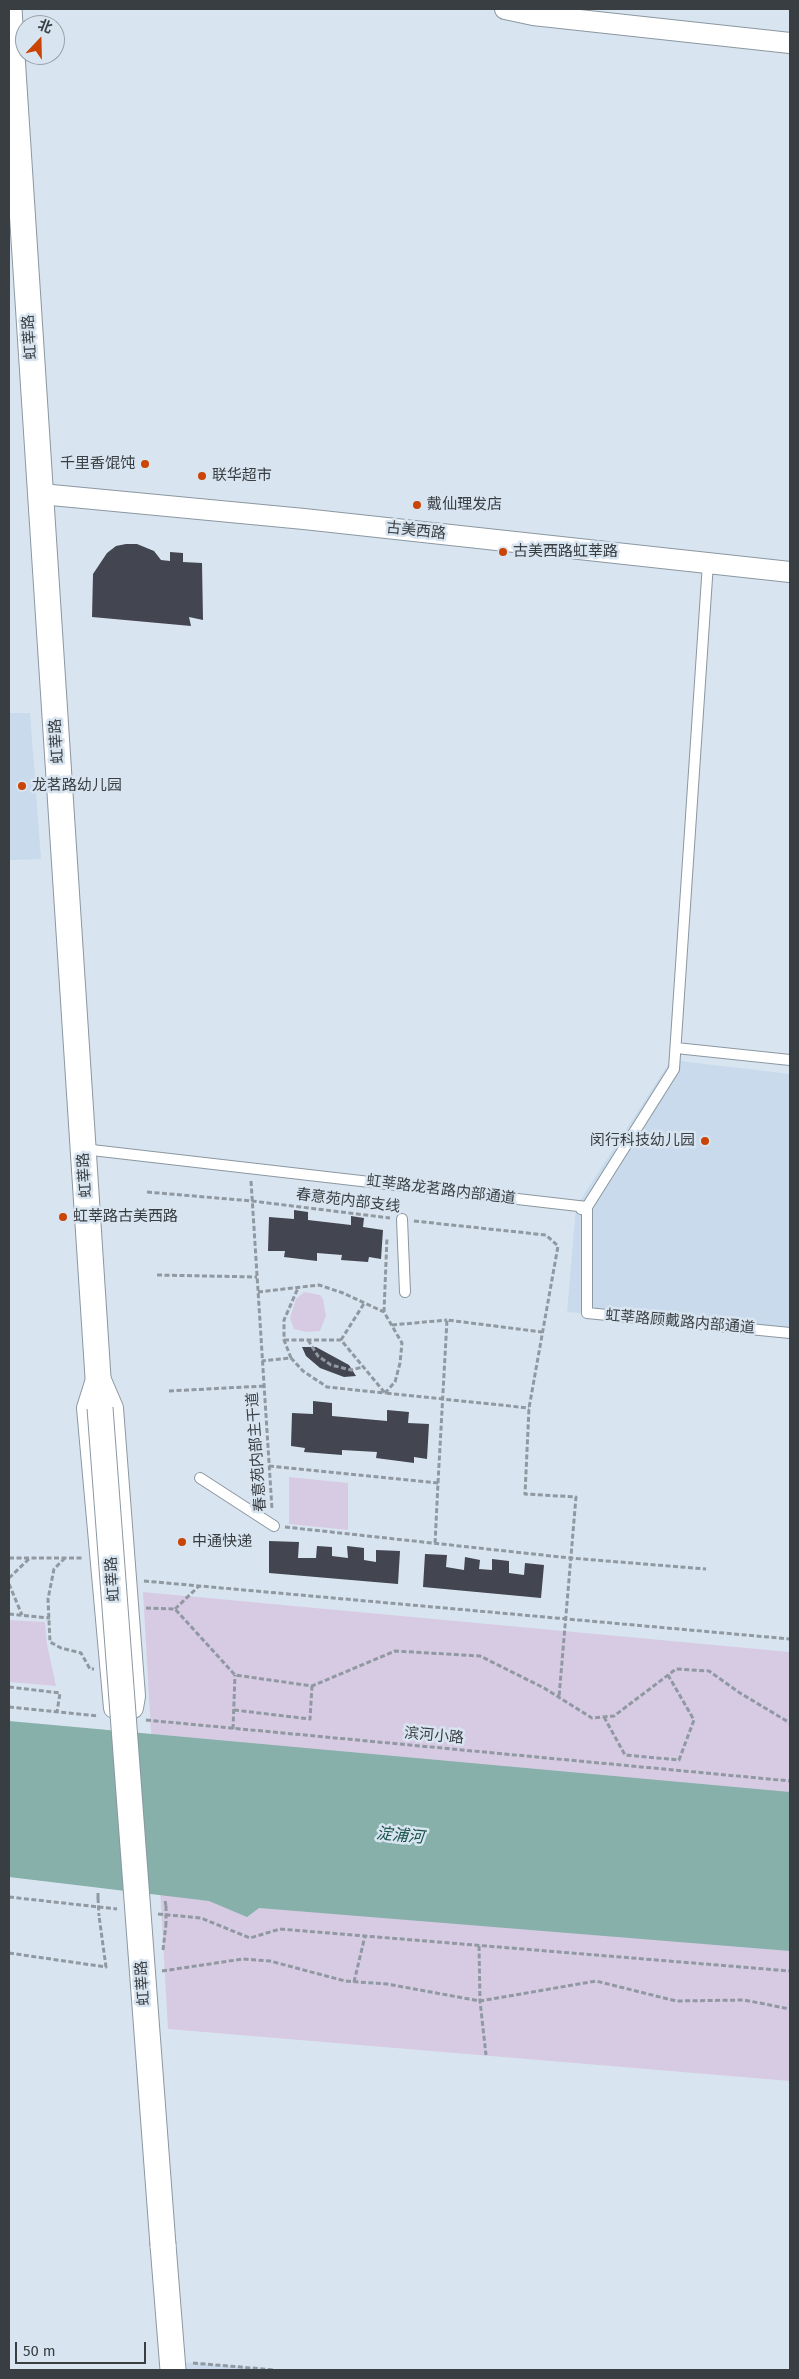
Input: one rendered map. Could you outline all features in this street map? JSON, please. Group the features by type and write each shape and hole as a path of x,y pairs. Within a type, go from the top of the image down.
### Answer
{"street":[{"name":"虹莘路","path":"9,9 100,1408 163,2245 181,2366"},
{"path":"504,9 533,15 790,43"},
{"name":"古美西路","path":"41,494 790,572"},
{"path":"98,1374 113,1408 135,1696 133,1708 114,1708 87,1408 98,1374"}],"lane":[{"path":"576,1211 587,1207 674,1069 679,1018 708,563"},
{"path":"676,1048 790,1060"},
{"name":"虹莘路龙茗路内部通道","path":"83,1149 587,1207"},
{"name":"虹莘路顾戴路内部通道","path":"587,1207 587,1313 790,1332"},
{"path":"402,1219 405,1292"},
{"path":"200,1478 274,1526"}],"path":[{"name":"春意苑内部主干道","path":"250,1168 274,1526 570,1558 706,1569"},
{"name":"春意苑内部支线","path":"147,1192 252,1201 546,1235 558,1246 542,1332"},
{"path":"384,1312 388,1218"},
{"path":"157,1275 257,1277"},
{"path":"258,1292 319,1285 365,1302 384,1312 402,1343 400,1363 395,1382 385,1393"},
{"path":"298,1288 284,1320 284,1340 291,1358 303,1371 327,1387 529,1408"},
{"path":"341,1340 365,1302"},
{"path":"392,1325 447,1320 542,1332 529,1408 524,1494 576,1497 559,1697"},
{"path":"435,1544 447,1320"},
{"path":"284,1340 341,1340"},
{"path":"308,1340 318,1356 331,1365 351,1370 363,1367"},
{"path":"341,1340 385,1393"},
{"path":"262,1361 291,1358"},
{"path":"169,1391 264,1386"},
{"path":"269,1466 438,1483"},
{"path":"9,1558 99,1558"},
{"path":"9,1578 30,1558"},
{"path":"65,1558 54,1568 48,1599 50,1642 61,1648 81,1653 90,1669"},
{"path":"126,1580 790,1639"},
{"path":"9,1584 22,1615"},
{"path":"175,1609 199,1586"},
{"path":"128,1606 175,1609 234,1675 312,1686 395,1651 480,1656 544,1688 592,1718 614,1716 676,1669 709,1671 740,1693 790,1723"},
{"path":"9,1614 50,1618"},
{"path":"234,1675 234,1728"},
{"path":"604,1717 625,1755 679,1760 694,1720 668,1675"},
{"path":"234,1710 310,1719 312,1686"},
{"path":"9,1688 60,1693 57,1712"},
{"path":"9,1707 105,1716"},
{"name":"滨河小路","path":"145,1720 790,1781"},
{"path":"9,1953 106,1966 99,1916 98,1893"},
{"path":"9,1897 120,1910"},
{"path":"163,1952 166,1924 165,1903"},
{"path":"152,1913 201,1918 250,1938 280,1929 790,1971"},
{"path":"354,1982 365,1936"},
{"path":"479,1946 480,2001 486,2055"},
{"path":"162,1962 162,1971 243,1959 270,1961 354,1982 425,1990 480,2001 596,1981 676,2001 744,2000 790,2009"},
{"path":"181,2366 275,2370"}],"shaded area":[{"name":"龙茗路幼儿园","path":"9,713 30,713 41,859 9,860"},
{"name":"闵行科技幼儿园","path":"671,1060 790,1074 790,1329 567,1312 576,1207"},
{"path":"304,1292 320,1295 323,1299 326,1316 320,1331 306,1332 294,1329 290,1318 296,1299"},
{"path":"289,1477 348,1483 348,1530 289,1524"},
{"path":"143,1592 790,1652 790,2081 168,2029"},
{"path":"9,1620 45,1622 47,1644 56,1686 9,1682"},
{"path":"184,2362 274,2370 185,2370"}],"water":[{"name":"淀浦河","path":"9,1721 790,1792 790,1951 259,1908 247,1917 209,1901 9,1877"}],"building":[{"path":"137,544 154,551 161,560 170,561 170,552 183,553 183,562 202,563 203,620 189,617 191,626 92,617 93,574 107,553 116,546"},
{"path":"294,1210 308,1212 308,1220 351,1225 351,1216 364,1218 363,1227 383,1230 381,1259 369,1257 368,1262 341,1260 342,1255 317,1253 317,1261 284,1257 285,1251 268,1251 269,1217 294,1219"},
{"path":"302,1347 316,1347 349,1365 356,1376 344,1377 320,1368 306,1356"},
{"path":"313,1401 332,1403 332,1416 387,1421 387,1410 409,1412 408,1423 429,1424 427,1459 414,1457 414,1463 376,1458 377,1452 342,1450 342,1455 304,1452 305,1448 291,1446 292,1413 313,1414"},
{"path":"269,1541 299,1542 298,1558 316,1558 317,1546 332,1547 332,1556 348,1558 347,1546 364,1548 364,1560 376,1562 376,1550 400,1551 398,1584 269,1573"},
{"path":"425,1554 447,1555 446,1567 464,1570 465,1557 480,1560 479,1569 492,1570 492,1559 509,1561 509,1573 524,1575 525,1563 544,1565 541,1598 423,1587"}],"place":[{"name":"千里香馄饨","path":"145,464"},
{"name":"联华超市","path":"202,476"},
{"name":"戴仙理发店","path":"417,505"},
{"name":"古美西路虹莘路","path":"503,552"},
{"name":"龙茗路幼儿园","path":"22,786"},
{"name":"闵行科技幼儿园","path":"705,1141"},
{"name":"虹莘路古美西路","path":"63,1217"},
{"name":"中通快递","path":"182,1542"}]}
